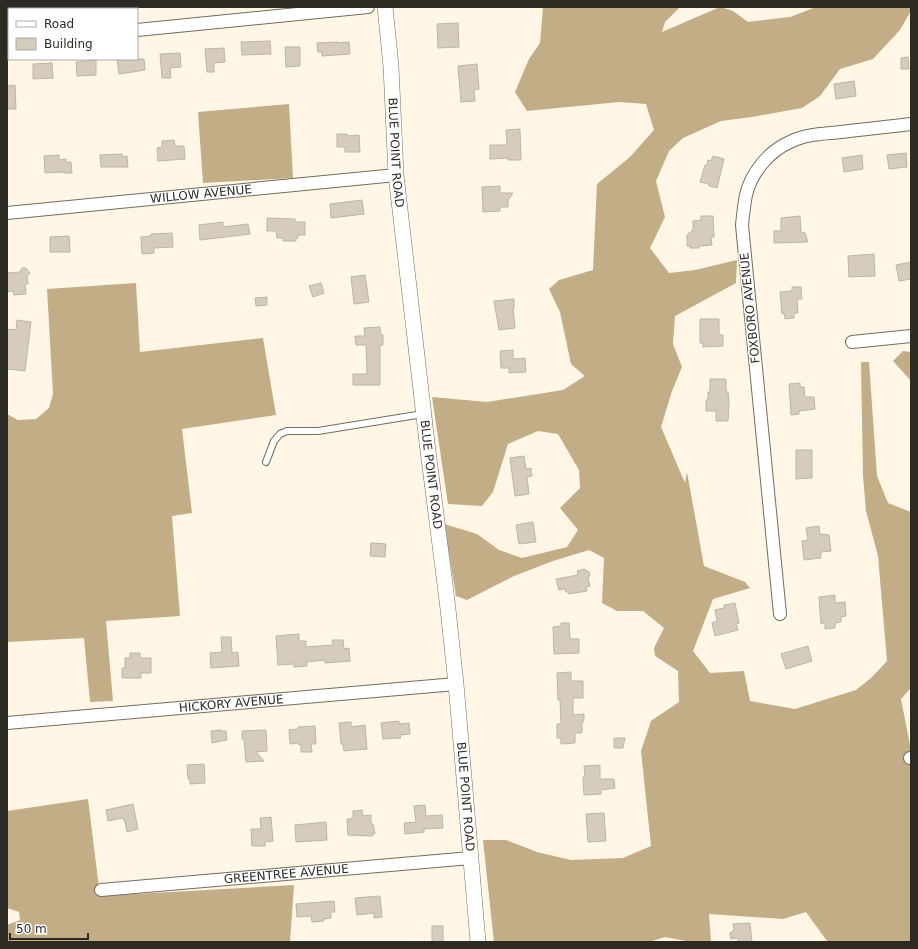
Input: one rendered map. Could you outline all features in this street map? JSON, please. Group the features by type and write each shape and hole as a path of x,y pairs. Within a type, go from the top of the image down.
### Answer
{"street":[{"path":"138,30 368,7"},
{"name":"BLUE POINT ROAD","path":"385,7 391,66 396,175 456,684 478,942"},
{"name":"FOXBORO AVENUE","path":"780,614 742,225 746,194 752,179 763,162 775,151 789,142 803,137 911,124"},
{"name":"WILLOW AVENUE","path":"7,213 396,175"},
{"path":"852,342 911,336"},
{"name":"HICKORY AVENUE","path":"7,723 456,684"},
{"name":"GREENTREE AVENUE","path":"101,890 471,858"}],"lane":[{"path":"266,462 274,441 280,434 287,431 324,430 423,414"}],"shaded area":[{"path":"543,7 680,7 665,22 662,32 720,7 733,11 748,22 790,17 816,7 911,7 911,11 900,30 873,59 840,69 820,96 802,108 721,121 683,138 669,151 656,181 665,217 650,248 669,273 695,270 737,260 736,283 675,316 673,344 682,367 672,391 661,427 685,483 687,472 704,566 745,582 750,588 713,599 693,651 710,673 744,671 750,701 795,709 856,690 871,678 887,661 878,556 866,511 863,476 861,362 869,362 877,476 888,503 911,512 911,688 901,699 911,750 911,942 827,941 806,912 783,919 709,914 711,942 691,942 665,937 649,942 494,942 483,840 506,840 537,852 571,860 623,858 651,846 641,751 651,721 679,702 678,671 655,656 654,648 664,628 643,611 617,611 602,603 604,558 589,550 553,561 514,576 467,600 456,596 444,524 477,534 499,550 522,558 567,547 578,530 560,508 580,488 579,470 558,434 538,431 508,444 493,492 482,506 448,504 432,397 487,402 563,390 585,376 571,364 560,312 549,289 559,280 593,270 597,184 630,157 654,130 646,104 619,102 527,111 515,92 529,59 540,43"},
{"path":"289,104 293,178 203,183 198,112"},
{"path":"136,283 140,352 263,338 276,415 182,429 192,513 172,516 180,616 106,621 113,701 90,702 84,638 7,642 7,414 18,420 36,419 49,408 53,394 47,289"},
{"path":"903,351 911,352 911,381 893,361"},
{"path":"88,799 100,896 294,885 290,942 7,942 7,925 20,920 19,912 7,908 7,811"}],"building":[{"path":"458,23 459,47 438,48 437,24"},
{"path":"270,41 271,54 242,55 241,42"},
{"path":"349,42 350,54 322,56 322,52 318,52 317,43"},
{"path":"285,47 300,47 300,66 286,67"},
{"path":"224,48 225,62 214,63 214,72 207,72 205,49"},
{"path":"180,53 181,67 170,68 171,78 162,78 160,54"},
{"path":"908,57 909,69 901,69 901,58"},
{"path":"144,59 145,70 119,74 117,60"},
{"path":"96,60 96,75 77,76 76,62"},
{"path":"52,63 53,78 33,79 33,64"},
{"path":"477,64 479,89 474,90 475,101 461,102 458,66"},
{"path":"854,81 856,96 836,99 834,84"},
{"path":"15,85 16,109 7,109 7,86"},
{"path":"520,129 521,160 508,160 508,158 490,159 490,145 507,145 506,130"},
{"path":"337,134 347,134 347,136 359,135 360,152 345,152 345,147 337,147"},
{"path":"174,140 175,146 184,146 185,159 158,161 157,148 162,147 162,141"},
{"path":"906,153 907,167 889,169 887,155"},
{"path":"122,154 122,157 127,156 128,167 101,167 100,155"},
{"path":"59,155 59,160 66,159 66,162 71,162 72,173 45,173 44,156"},
{"path":"862,155 863,169 844,172 842,158"},
{"path":"713,156 724,159 717,188 700,182 705,165 707,165 708,160 711,161"},
{"path":"500,186 500,193 513,193 508,200 508,207 500,207 500,211 483,212 482,187"},
{"path":"362,200 364,214 331,218 330,204"},
{"path":"701,216 713,216 714,237 711,237 712,245 699,246 699,248 690,248 690,246 687,246 687,235 693,230 693,221 701,220"},
{"path":"800,216 801,232 805,233 808,242 774,243 774,231 781,231 781,218"},
{"path":"267,218 295,219 295,222 305,222 305,235 298,235 296,241 283,241 283,238 277,238 276,231 267,231"},
{"path":"223,222 223,227 248,224 250,234 200,240 199,225"},
{"path":"172,233 173,247 154,248 154,253 142,254 141,237 151,236 151,234"},
{"path":"69,236 70,252 50,252 50,237"},
{"path":"874,254 875,276 849,277 848,256"},
{"path":"911,262 911,279 899,281 896,265"},
{"path":"22,268 26,268 30,273 27,276 28,284 25,284 26,294 14,295 13,291 7,292 7,273 20,272"},
{"path":"365,275 369,302 354,304 351,277"},
{"path":"321,283 324,293 313,297 309,286"},
{"path":"792,287 801,287 802,299 797,299 798,313 794,313 794,318 785,319 784,313 782,314 780,292 792,291"},
{"path":"267,297 267,305 256,306 255,298"},
{"path":"514,299 513,308 515,328 499,330 494,301"},
{"path":"700,319 719,319 719,335 723,335 723,346 703,347 703,343 700,343"},
{"path":"17,320 31,322 25,371 7,369 7,329 16,330"},
{"path":"380,327 381,335 383,335 383,345 380,345 380,385 353,385 353,374 367,374 366,345 356,345 355,336 365,336 364,328"},
{"path":"513,350 513,359 525,358 526,372 509,373 509,368 501,368 500,351"},
{"path":"710,379 726,379 726,392 728,392 729,401 728,421 716,421 716,411 706,411 706,400 708,399 708,392 710,392"},
{"path":"800,383 800,387 804,387 805,397 814,397 815,409 799,411 799,414 791,415 789,384"},
{"path":"796,450 812,450 812,478 796,479"},
{"path":"524,456 526,469 531,468 532,476 527,477 529,494 515,496 510,458"},
{"path":"533,522 536,542 519,544 516,525"},
{"path":"819,526 820,534 829,535 831,551 821,552 821,558 804,560 802,541 808,540 806,528"},
{"path":"371,543 386,544 385,557 370,556"},
{"path":"584,569 589,572 590,575 588,578 590,586 586,587 587,591 569,594 565,589 559,590 556,579 578,575 577,571"},
{"path":"835,595 835,603 845,602 846,616 841,617 841,622 835,623 835,628 825,629 825,623 821,624 819,597"},
{"path":"735,603 739,623 736,624 738,630 715,636 712,623 717,621 715,610 724,608 724,605"},
{"path":"561,623 569,623 570,639 579,639 579,653 554,654 553,627 561,626"},
{"path":"299,634 299,641 306,641 306,647 333,645 332,640 343,640 344,649 349,648 350,661 325,663 325,660 307,662 307,666 294,667 294,664 278,665 276,636"},
{"path":"221,637 231,637 232,653 238,652 239,666 211,668 210,653 222,652"},
{"path":"808,646 812,661 786,669 781,654"},
{"path":"130,653 140,653 140,658 151,658 151,673 141,673 141,678 122,678 122,668 125,668 125,658 130,658"},
{"path":"571,672 571,681 583,681 583,698 573,698 573,715 584,714 584,719 582,724 582,733 575,733 575,743 561,744 561,738 557,738 557,724 560,724 561,722 560,700 558,700 557,673"},
{"path":"399,721 399,724 409,723 410,734 400,735 401,738 383,739 381,723"},
{"path":"351,722 351,727 365,725 367,749 344,751 343,744 341,744 339,723"},
{"path":"315,726 316,744 311,744 312,752 301,752 301,745 298,743 290,744 289,730 298,729 298,727"},
{"path":"266,730 267,751 256,752 264,761 246,762 242,731"},
{"path":"211,731 226,731 227,740 212,743"},
{"path":"614,738 625,738 623,748 614,748"},
{"path":"204,764 205,783 190,784 187,765"},
{"path":"600,765 600,779 614,779 615,788 601,790 601,794 584,795 584,766"},
{"path":"133,804 138,829 127,832 123,818 108,821 106,810"},
{"path":"425,805 426,816 442,815 443,828 424,829 424,832 405,834 404,823 416,822 414,806"},
{"path":"362,810 363,816 371,815 371,824 373,824 375,833 372,836 348,835 347,819 353,818 353,811"},
{"path":"604,813 606,841 588,842 586,814"},
{"path":"271,817 273,841 265,842 265,846 252,846 251,829 261,829 260,818"},
{"path":"326,822 327,840 296,842 295,825"},
{"path":"380,896 382,917 374,918 374,913 357,915 355,898"},
{"path":"334,901 335,912 331,912 331,918 324,919 324,921 312,922 311,916 297,917 296,904"},
{"path":"750,923 752,942 738,942 738,938 731,939 730,933 734,930 733,924"},
{"path":"432,926 443,926 443,942 432,942"}]}
